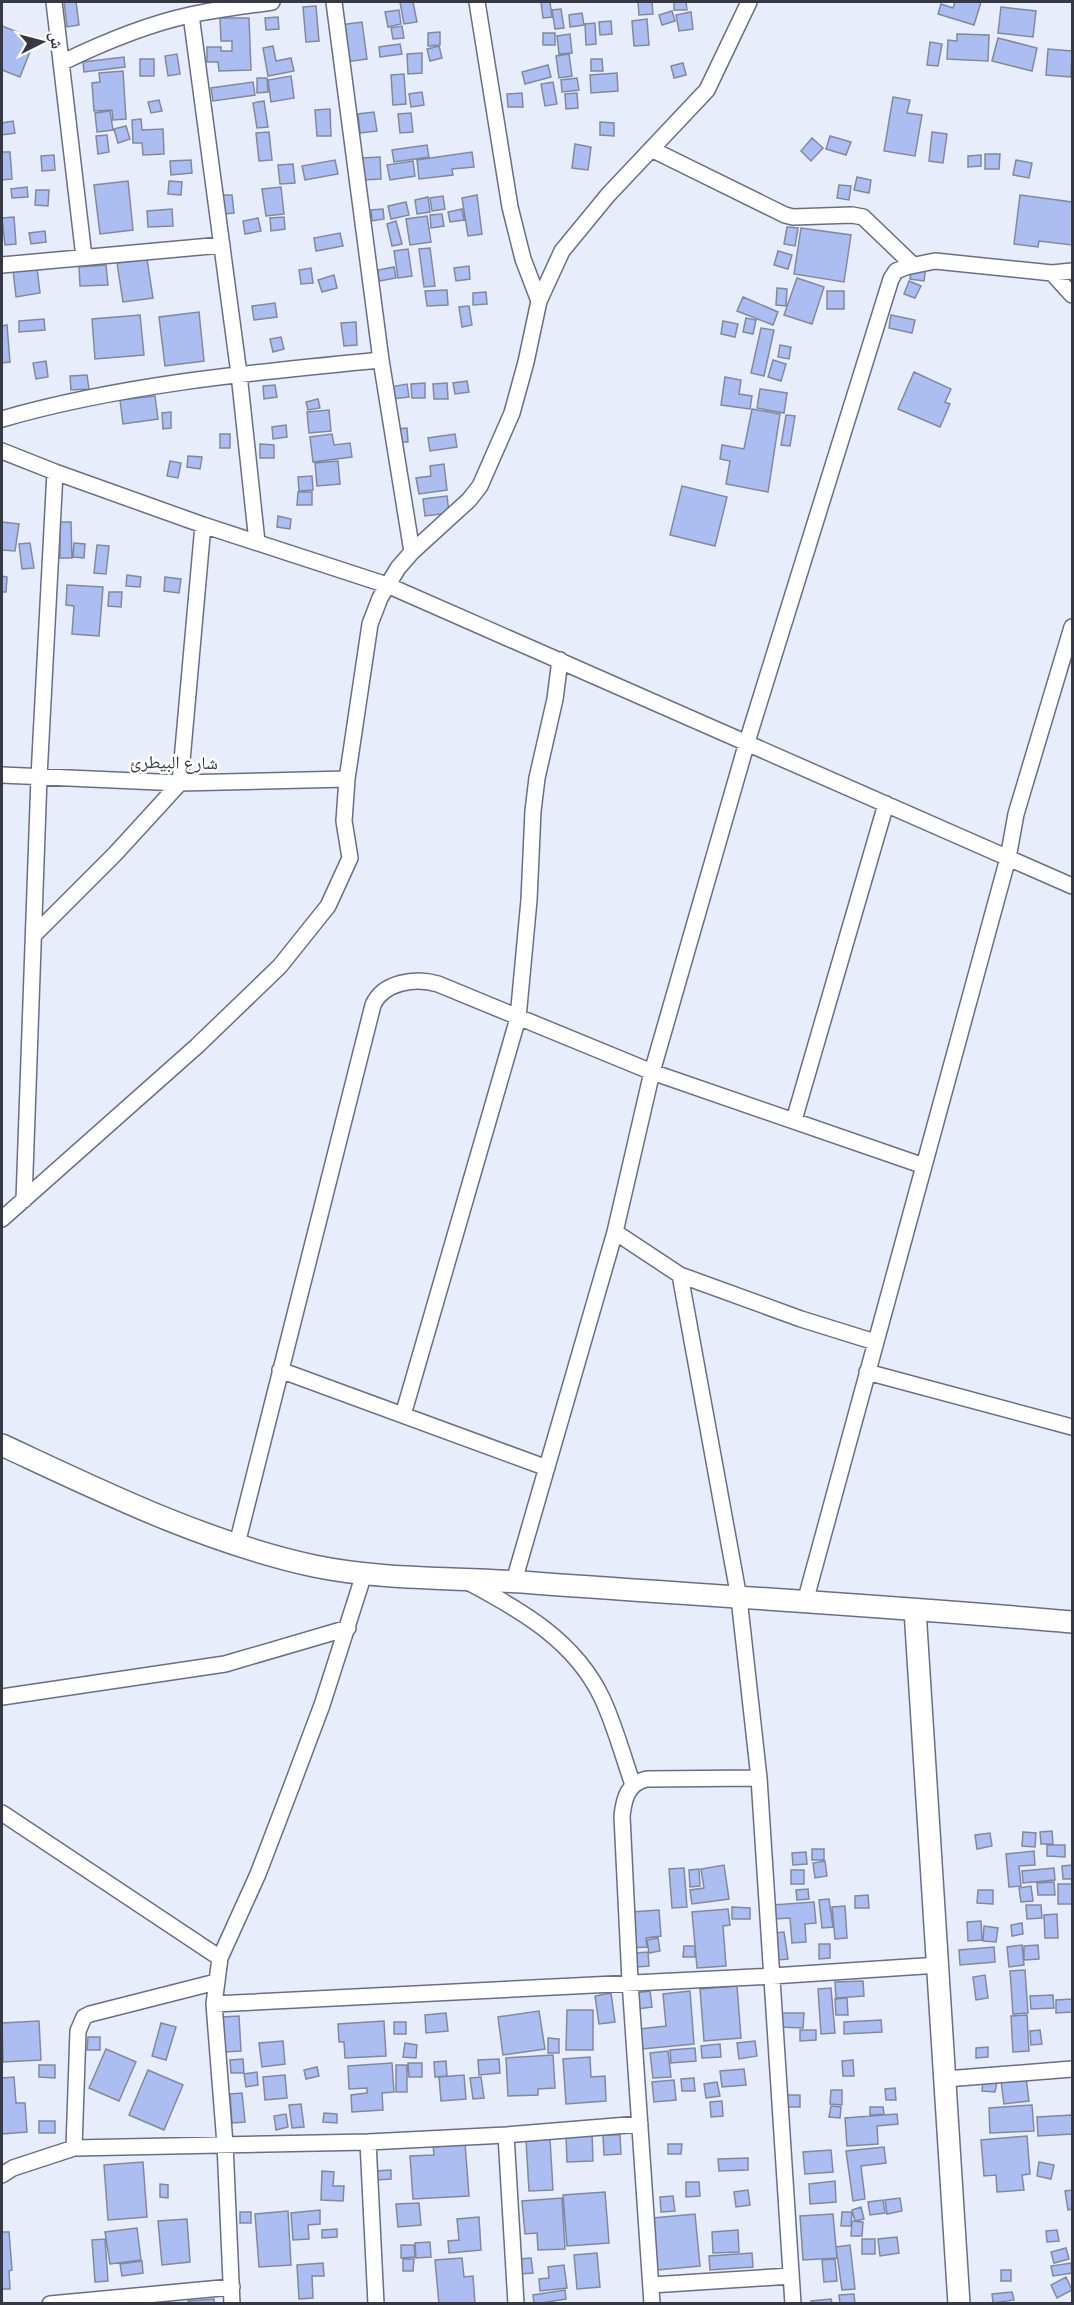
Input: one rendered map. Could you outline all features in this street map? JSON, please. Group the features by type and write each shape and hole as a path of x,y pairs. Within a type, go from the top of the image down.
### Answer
{"main road":[{"path":"2,1445 105,1494 209,1535 313,1565 364,1574 514,1581 1072,1622"},
{"path":"915,1610 960,2304"}],"street":[{"path":"54,2 84,257"},
{"path":"61,63 124,34 191,15 272,2"},
{"path":"334,2 381,360 412,552"},
{"path":"477,2 510,207 523,259 539,301"},
{"path":"2,1219 222,1022 279,966 321,917 336,892 350,858 345,821 347,779 370,624 374,611 387,585 412,552 474,494 486,474 512,413 539,301 562,251 651,149 707,90 749,2"},
{"path":"191,15 239,374 257,542"},
{"path":"651,149 785,215 863,217 913,265"},
{"path":"2,265 222,245"},
{"path":"514,1581 615,1232 652,1072 747,742 889,285 896,272 913,265 935,261 1052,273 1072,271"},
{"path":"1052,273 1072,295"},
{"path":"2,419 48,406 239,374 381,360"},
{"path":"2,451 203,525 387,585 1072,886"},
{"path":"24,1200 39,777 55,472"},
{"path":"34,935 115,854 180,783 203,525"},
{"path":"805,1602 1008,858 1016,814 1072,627"},
{"path":"403,1415 518,1018 529,900 533,811 537,778 555,699 560,660"},
{"name":"شارع البيطرئ","path":"2,775 180,783 347,779"},
{"path":"794,1120 886,804"},
{"path":"237,1544 376,997 388,987 417,981 432,982 652,1072 924,1166"},
{"path":"615,1232 680,1275 801,1319 875,1342"},
{"path":"680,1275 739,1598 759,1778 793,2304"},
{"path":"280,1370 547,1468"},
{"path":"867,1372 1072,1427"},
{"path":"232,2304 225,2144 214,2004 220,1958 258,1874 303,1755 348,1628 364,1574"},
{"path":"461,1578 527,1614 575,1658 601,1697 633,1785"},
{"path":"2,1697 225,1664 348,1628"},
{"path":"652,2304 630,1982 622,1816 627,1793 641,1780 652,1778 759,1778"},
{"path":"2,1813 220,1958"},
{"path":"214,2004 772,1976 939,1965"},
{"path":"74,2148 78,2031 84,2018 102,2011 216,1982"},
{"path":"946,2079 1072,2069"},
{"path":"2,2175 13,2168 74,2148 368,2142 506,2135 640,2124"},
{"path":"506,2135 516,2304"},
{"path":"368,2142 376,2304"},
{"path":"651,2285 791,2276"},
{"path":"50,2304 232,2287"}],"building":[{"path":"64,2 76,2 79,25 67,27"},
{"path":"400,2 413,2 417,22 404,24"},
{"path":"541,2 550,2 552,17 543,18"},
{"path":"638,2 652,2 653,14 639,15"},
{"path":"674,2 686,2 687,10 674,10"},
{"path":"955,2 981,2 974,25 938,14 941,4 953,8"},
{"path":"316,6 319,41 306,42 303,7"},
{"path":"1001,7 1036,11 1033,37 998,33"},
{"path":"561,9 564,28 555,29 552,10"},
{"path":"399,10 401,24 388,27 385,12"},
{"path":"672,11 675,21 662,25 659,15"},
{"path":"691,12 693,29 679,31 676,15"},
{"path":"582,13 584,25 570,27 569,15"},
{"path":"278,17 279,29 266,30 265,18"},
{"path":"220,18 249,18 251,70 219,71 218,62 207,62 207,47 221,47 221,51 232,51 232,41 221,41"},
{"path":"647,19 649,45 634,46 632,21"},
{"path":"611,21 612,34 600,35 599,22"},
{"path":"362,22 367,59 345,62 340,25"},
{"path":"595,23 596,44 586,45 585,24"},
{"path":"2,26 35,39 20,77 2,70"},
{"path":"402,26 404,38 393,39 391,28"},
{"path":"440,32 440,45 428,46 428,33"},
{"path":"543,33 555,33 555,45 543,45"},
{"path":"570,34 572,53 559,54 557,36"},
{"path":"957,34 989,35 988,61 947,59 948,40 957,41"},
{"path":"998,38 1037,48 1032,71 992,61"},
{"path":"930,42 942,44 938,66 927,65"},
{"path":"400,44 402,54 380,57 379,47"},
{"path":"273,46 276,61 291,58 294,71 268,76 263,48"},
{"path":"439,46 442,58 430,61 427,49"},
{"path":"1048,49 1072,51 1071,77 1046,75"},
{"path":"422,53 422,73 408,74 407,54"},
{"path":"177,54 180,74 168,76 165,56"},
{"path":"569,54 572,76 559,78 556,56"},
{"path":"124,57 125,67 84,72 83,62"},
{"path":"140,59 154,59 154,76 140,76"},
{"path":"591,59 602,59 603,71 591,71"},
{"path":"683,63 686,75 674,78 671,66"},
{"path":"548,65 551,77 525,84 522,72"},
{"path":"123,71 126,119 113,120 112,110 94,111 92,83 100,82 99,73"},
{"path":"617,73 618,91 591,93 590,75"},
{"path":"404,74 406,104 393,105 391,75"},
{"path":"291,76 294,98 271,102 268,80"},
{"path":"257,78 267,78 268,92 257,93"},
{"path":"577,78 579,90 562,92 561,80"},
{"path":"253,82 255,95 213,101 211,88"},
{"path":"553,82 557,104 545,106 541,84"},
{"path":"422,92 424,105 411,107 409,94"},
{"path":"522,93 523,107 508,107 507,94"},
{"path":"577,93 578,108 566,109 565,94"},
{"path":"893,97 910,100 907,113 922,115 915,156 884,151"},
{"path":"159,100 162,111 151,113 148,102"},
{"path":"264,101 268,127 257,128 253,103"},
{"path":"330,109 331,136 317,136 315,110"},
{"path":"110,111 113,130 97,132 95,113"},
{"path":"374,112 377,131 360,133 358,114"},
{"path":"411,113 413,132 400,133 398,114"},
{"path":"141,119 142,130 163,129 164,154 143,155 142,143 133,143 132,120"},
{"path":"13,121 15,133 2,135 2,123"},
{"path":"600,122 614,123 614,136 600,135"},
{"path":"126,126 130,139 118,143 114,129"},
{"path":"269,132 272,160 259,161 256,133"},
{"path":"932,132 947,134 943,163 929,161"},
{"path":"107,135 109,152 98,154 96,136"},
{"path":"830,136 851,142 846,155 826,149"},
{"path":"812,138 823,148 811,161 801,151"},
{"path":"575,144 591,147 588,170 572,168"},
{"path":"427,145 429,157 394,162 392,150"},
{"path":"2,152 10,152 12,179 2,180"},
{"path":"472,152 474,167 452,169 453,175 419,179 417,160"},
{"path":"985,154 1000,154 999,169 985,169"},
{"path":"54,155 55,170 42,171 41,156"},
{"path":"981,155 981,166 968,167 968,156"},
{"path":"380,157 381,179 362,180 361,158"},
{"path":"191,160 192,173 171,175 170,161"},
{"path":"335,160 338,174 305,180 302,166"},
{"path":"1016,160 1032,163 1029,178 1013,175"},
{"path":"413,161 415,176 390,180 387,165"},
{"path":"293,164 295,183 280,184 278,165"},
{"path":"857,177 871,180 869,193 854,190"},
{"path":"128,181 133,230 100,234 94,185"},
{"path":"169,181 182,182 181,195 168,194"},
{"path":"839,185 851,186 849,200 837,198"},
{"path":"27,187 28,197 12,198 11,189"},
{"path":"281,187 284,214 266,216 262,189"},
{"path":"36,190 49,190 48,206 35,205"},
{"path":"222,195 232,195 234,213 224,214"},
{"path":"477,195 482,234 468,236 462,198"},
{"path":"1020,195 1072,202 1072,245 1039,241 1038,247 1014,244"},
{"path":"443,196 445,209 432,211 430,198"},
{"path":"428,197 430,212 417,214 415,200"},
{"path":"406,202 409,215 391,219 388,206"},
{"path":"172,209 173,226 148,227 147,211"},
{"path":"383,209 384,219 372,221 371,210"},
{"path":"462,209 464,220 450,222 448,212"},
{"path":"442,214 444,226 431,228 430,215"},
{"path":"427,216 431,242 410,245 406,219"},
{"path":"14,217 16,244 5,245 2,218"},
{"path":"284,217 285,229 271,231 270,218"},
{"path":"258,218 261,231 245,234 243,221"},
{"path":"396,221 402,244 392,246 387,224"},
{"path":"787,227 798,228 795,246 784,244"},
{"path":"801,228 851,235 844,282 794,274"},
{"path":"45,231 46,242 31,244 29,233"},
{"path":"340,233 343,246 316,251 314,238"},
{"path":"430,248 435,286 424,287 419,249"},
{"path":"408,249 412,276 398,278 394,251"},
{"path":"778,251 792,255 788,269 774,265"},
{"path":"147,259 153,298 123,302 117,263"},
{"path":"912,264 926,266 924,281 910,279"},
{"path":"106,265 108,285 80,286 79,267"},
{"path":"469,266 470,279 456,281 454,268"},
{"path":"394,267 396,278 379,281 378,270"},
{"path":"37,268 40,293 16,297 13,270"},
{"path":"311,268 313,283 301,284 299,270"},
{"path":"334,275 337,288 322,292 318,280"},
{"path":"797,278 824,287 812,324 784,315"},
{"path":"909,281 921,286 915,298 904,294"},
{"path":"777,288 787,289 786,306 776,305"},
{"path":"447,290 448,305 427,306 425,291"},
{"path":"827,291 844,291 844,309 827,309"},
{"path":"486,292 487,304 473,305 473,293"},
{"path":"743,297 778,312 773,325 737,311"},
{"path":"275,303 277,317 254,320 252,306"},
{"path":"469,306 472,325 462,327 459,307"},
{"path":"199,312 204,361 165,366 159,317"},
{"path":"140,315 144,355 95,359 92,319"},
{"path":"891,315 915,320 912,333 889,328"},
{"path":"746,318 756,320 753,334 743,332"},
{"path":"44,319 45,330 19,332 19,321"},
{"path":"723,321 738,324 735,337 721,334"},
{"path":"356,322 357,345 344,346 341,323"},
{"path":"7,325 10,362 2,363 2,326"},
{"path":"761,328 774,330 764,376 751,373"},
{"path":"281,337 284,349 273,352 270,339"},
{"path":"780,345 791,347 789,359 778,357"},
{"path":"773,360 786,364 781,381 768,377"},
{"path":"46,361 48,377 36,379 33,363"},
{"path":"914,372 951,389 945,402 950,404 940,427 898,409"},
{"path":"87,375 89,389 71,390 70,376"},
{"path":"725,377 741,380 739,394 752,396 750,409 721,405"},
{"path":"467,381 469,392 455,394 453,383"},
{"path":"425,383 425,398 412,398 411,384"},
{"path":"447,383 448,399 434,399 433,384"},
{"path":"407,384 409,397 392,399 390,387"},
{"path":"275,385 277,397 264,399 263,386"},
{"path":"760,389 787,393 784,413 757,408"},
{"path":"155,396 158,419 123,424 120,400"},
{"path":"318,399 320,408 308,410 306,402"},
{"path":"752,409 780,414 768,492 726,484 730,461 720,459 722,445 744,449"},
{"path":"329,410 331,431 309,433 307,412"},
{"path":"171,412 171,428 163,429 162,413"},
{"path":"786,415 795,416 790,446 781,445"},
{"path":"286,425 287,437 273,439 272,427"},
{"path":"407,428 408,442 394,442 394,429"},
{"path":"220,434 230,434 230,448 220,448"},
{"path":"332,434 334,445 350,443 352,457 313,462 310,437"},
{"path":"455,434 457,447 430,451 428,438"},
{"path":"260,444 274,445 274,458 260,458"},
{"path":"188,456 202,457 200,469 187,467"},
{"path":"170,461 181,463 178,478 167,476"},
{"path":"338,461 340,484 317,486 315,463"},
{"path":"444,464 447,490 419,494 416,478 431,476 430,466"},
{"path":"312,476 313,490 299,491 298,477"},
{"path":"682,486 727,497 715,546 670,535"},
{"path":"298,492 312,492 312,505 297,505"},
{"path":"447,496 449,513 425,516 423,499"},
{"path":"278,516 291,519 290,529 277,527"},
{"path":"2,522 19,524 15,551 2,550"},
{"path":"60,522 71,522 72,558 60,558"},
{"path":"30,543 34,568 22,569 19,544"},
{"path":"74,543 85,544 84,558 73,557"},
{"path":"97,545 109,546 106,574 94,573"},
{"path":"127,575 141,577 140,587 126,586"},
{"path":"2,576 7,577 6,592 2,592"},
{"path":"165,577 181,579 179,593 164,591"},
{"path":"67,585 103,587 99,636 72,634 74,606 66,605"},
{"path":"109,592 122,592 121,607 108,606"},
{"path":"1052,1831 1053,1844 1041,1844 1040,1832"},
{"path":"1023,1832 1036,1833 1035,1847 1022,1846"},
{"path":"990,1833 992,1846 977,1849 975,1835"},
{"path":"1047,1845 1065,1845 1065,1857 1047,1856"},
{"path":"812,1849 824,1849 824,1860 812,1860"},
{"path":"1034,1851 1035,1865 1019,1866 1021,1886 1009,1887 1006,1854"},
{"path":"806,1852 807,1864 793,1865 792,1853"},
{"path":"825,1861 827,1876 815,1878 813,1863"},
{"path":"724,1865 729,1899 692,1904 690,1890 704,1888 701,1869"},
{"path":"1072,1865 1072,1879 1063,1879 1062,1866"},
{"path":"684,1868 687,1907 672,1908 669,1869"},
{"path":"1054,1868 1055,1880 1023,1883 1022,1871"},
{"path":"699,1869 700,1886 690,1887 689,1870"},
{"path":"791,1870 804,1870 804,1884 791,1884"},
{"path":"1054,1882 1055,1895 1038,1895 1037,1883"},
{"path":"1058,1884 1072,1884 1072,1904 1058,1904"},
{"path":"1031,1886 1033,1901 1021,1902 1019,1888"},
{"path":"808,1889 809,1899 797,1900 796,1890"},
{"path":"978,1890 993,1890 993,1904 977,1903"},
{"path":"868,1895 869,1908 855,1908 855,1896"},
{"path":"829,1899 833,1927 822,1928 819,1900"},
{"path":"814,1902 816,1923 805,1924 806,1942 792,1943 790,1918 774,1919 773,1905"},
{"path":"1026,1905 1041,1905 1042,1918 1027,1919"},
{"path":"845,1906 847,1938 835,1939 832,1907"},
{"path":"732,1907 750,1908 750,1919 732,1919"},
{"path":"728,1909 730,1925 723,1926 726,1966 697,1968 692,1912"},
{"path":"659,1910 661,1936 646,1938 647,1947 633,1948 631,1912"},
{"path":"1057,1914 1058,1938 1045,1938 1044,1915"},
{"path":"981,1921 982,1940 968,1941 967,1922"},
{"path":"1022,1923 1023,1934 1012,1936 1011,1925"},
{"path":"984,1926 998,1928 996,1942 983,1941"},
{"path":"784,1932 788,1959 778,1960 774,1933"},
{"path":"658,1938 660,1951 649,1953 647,1940"},
{"path":"819,1944 830,1944 830,1958 819,1959"},
{"path":"1022,1945 1024,1965 1009,1967 1007,1947"},
{"path":"1038,1945 1039,1959 1024,1960 1024,1946"},
{"path":"684,1946 695,1946 695,1957 683,1957"},
{"path":"994,1947 995,1962 960,1965 959,1950"},
{"path":"648,1952 649,1966 637,1967 636,1953"},
{"path":"1025,1970 1028,2013 1013,2014 1010,1971"},
{"path":"985,1975 988,1998 976,2000 973,1977"},
{"path":"863,1981 864,1996 836,1998 835,1982"},
{"path":"737,1986 741,2038 704,2041 700,1989"},
{"path":"831,1988 835,2033 821,2034 818,1989"},
{"path":"650,1991 652,2007 637,2009 635,1993"},
{"path":"690,1991 694,2044 642,2049 640,2029 666,2026 663,1994"},
{"path":"611,1993 615,2022 599,2024 595,1996"},
{"path":"1053,1995 1054,2008 1031,2009 1030,1996"},
{"path":"847,1998 848,2015 836,2015 835,1999"},
{"path":"1072,1999 1072,2012 1056,2013 1056,2000"},
{"path":"567,2010 593,2010 593,2050 566,2050"},
{"path":"539,2011 545,2049 503,2055 498,2017"},
{"path":"446,2013 448,2031 426,2033 425,2015"},
{"path":"779,2013 804,2013 803,2028 779,2027"},
{"path":"1027,2015 1029,2051 1013,2052 1011,2016"},
{"path":"239,2016 241,2051 224,2052 222,2017"},
{"path":"881,2020 882,2032 844,2034 844,2022"},
{"path":"39,2021 41,2060 3,2062 2,2023"},
{"path":"384,2021 386,2056 345,2058 344,2042 339,2042 338,2024"},
{"path":"394,2022 406,2022 406,2034 394,2034"},
{"path":"161,2023 176,2027 166,2060 152,2056"},
{"path":"800,2030 816,2030 816,2040 800,2041"},
{"path":"1040,2030 1042,2044 1031,2045 1030,2031"},
{"path":"88,2037 100,2037 100,2050 87,2050"},
{"path":"548,2038 559,2039 559,2053 548,2053"},
{"path":"283,2041 285,2064 262,2067 259,2043"},
{"path":"755,2041 757,2056 739,2059 737,2043"},
{"path":"405,2043 417,2045 416,2058 403,2057"},
{"path":"720,2044 721,2057 702,2058 701,2046"},
{"path":"988,2047 988,2057 976,2058 976,2048"},
{"path":"695,2048 696,2061 671,2063 670,2050"},
{"path":"106,2049 136,2062 119,2101 89,2088"},
{"path":"668,2051 671,2077 653,2078 650,2053"},
{"path":"553,2055 555,2088 538,2089 538,2095 508,2096 506,2058"},
{"path":"590,2057 591,2077 605,2076 606,2101 566,2104 563,2059"},
{"path":"243,2059 244,2073 231,2073 230,2060"},
{"path":"499,2059 500,2073 479,2075 478,2060"},
{"path":"853,2060 854,2076 843,2076 842,2061"},
{"path":"446,2061 447,2076 435,2077 434,2062"},
{"path":"392,2063 394,2092 382,2093 383,2110 352,2112 351,2095 367,2093 367,2088 349,2089 348,2066"},
{"path":"408,2063 422,2063 422,2077 409,2077"},
{"path":"39,2065 55,2065 55,2078 39,2077"},
{"path":"396,2065 407,2065 407,2092 396,2092"},
{"path":"317,2067 319,2076 306,2079 304,2070"},
{"path":"744,2069 746,2085 722,2087 720,2071"},
{"path":"148,2070 183,2085 164,2130 129,2115"},
{"path":"257,2072 258,2085 246,2087 244,2074"},
{"path":"285,2075 287,2098 265,2100 263,2077"},
{"path":"464,2075 466,2099 441,2101 439,2077"},
{"path":"14,2077 16,2103 25,2103 27,2132 2,2134 2,2078"},
{"path":"481,2077 484,2098 473,2099 470,2078"},
{"path":"694,2078 695,2091 682,2091 681,2079"},
{"path":"1026,2078 1029,2101 1004,2104 1001,2081"},
{"path":"674,2080 676,2100 654,2102 652,2082"},
{"path":"983,2080 997,2082 995,2092 982,2091"},
{"path":"717,2082 720,2096 706,2098 704,2084"},
{"path":"895,2088 896,2100 886,2100 885,2089"},
{"path":"831,2090 842,2090 842,2105 830,2104"},
{"path":"242,2093 245,2122 232,2123 230,2094"},
{"path":"786,2095 800,2095 800,2107 786,2107"},
{"path":"722,2101 723,2116 711,2117 710,2102"},
{"path":"301,2104 304,2127 292,2128 289,2105"},
{"path":"1032,2105 1034,2131 990,2133 989,2108"},
{"path":"831,2106 841,2107 840,2118 829,2117"},
{"path":"870,2107 883,2107 884,2114 870,2115"},
{"path":"324,2113 337,2114 337,2123 323,2122"},
{"path":"286,2114 288,2127 276,2130 274,2116"},
{"path":"897,2114 898,2124 877,2126 878,2144 847,2146 845,2118"},
{"path":"1072,2115 1072,2134 1038,2136 1037,2117"},
{"path":"39,2121 55,2121 55,2133 39,2133"},
{"path":"592,2133 593,2161 567,2162 566,2135"},
{"path":"603,2135 620,2135 621,2154 604,2155"},
{"path":"1027,2136 1030,2174 1022,2175 1024,2190 997,2192 996,2175 984,2176 981,2140"},
{"path":"550,2139 553,2190 529,2191 526,2140"},
{"path":"465,2143 469,2196 413,2199 410,2156 434,2155 433,2145"},
{"path":"668,2144 682,2144 681,2154 668,2154"},
{"path":"884,2147 886,2163 861,2166 865,2199 853,2201 846,2151"},
{"path":"831,2150 833,2172 805,2174 803,2152"},
{"path":"748,2158 748,2170 719,2171 718,2159"},
{"path":"143,2162 147,2217 108,2220 104,2165"},
{"path":"1039,2162 1054,2165 1051,2179 1037,2176"},
{"path":"391,2170 391,2179 376,2180 376,2171"},
{"path":"322,2171 334,2172 333,2186 344,2186 343,2201 321,2200"},
{"path":"835,2181 836,2202 810,2204 809,2184"},
{"path":"686,2182 699,2182 700,2196 686,2197"},
{"path":"160,2184 168,2185 168,2198 160,2197"},
{"path":"748,2190 750,2205 736,2207 734,2192"},
{"path":"1072,2190 1072,2209 1068,2210 1065,2191"},
{"path":"605,2192 609,2243 567,2246 563,2195"},
{"path":"673,2196 675,2211 661,2212 660,2197"},
{"path":"562,2198 565,2249 538,2250 537,2233 525,2234 522,2201"},
{"path":"900,2198 902,2211 887,2214 885,2200"},
{"path":"883,2200 885,2213 870,2215 868,2202"},
{"path":"419,2203 421,2225 398,2227 396,2204"},
{"path":"861,2207 864,2219 855,2221 852,2210"},
{"path":"320,2210 320,2224 308,2225 309,2239 293,2240 291,2213"},
{"path":"288,2211 291,2265 259,2267 255,2214"},
{"path":"240,2212 251,2212 251,2223 240,2223"},
{"path":"842,2212 852,2212 851,2226 841,2226"},
{"path":"695,2214 700,2266 657,2270 653,2218"},
{"path":"833,2214 837,2258 803,2260 800,2216"},
{"path":"479,2217 481,2250 449,2253 448,2241 459,2240 457,2219"},
{"path":"187,2219 190,2262 162,2265 158,2221"},
{"path":"852,2221 863,2222 862,2236 851,2236"},
{"path":"137,2228 141,2260 110,2264 105,2232"},
{"path":"337,2229 337,2237 322,2238 322,2230"},
{"path":"738,2230 739,2252 713,2253 712,2232"},
{"path":"1057,2230 1059,2241 1047,2242 1046,2231"},
{"path":"2,2232 9,2232 12,2270 9,2271 10,2289 2,2289"},
{"path":"897,2237 899,2253 880,2256 878,2239"},
{"path":"105,2239 108,2281 95,2282 92,2240"},
{"path":"862,2239 875,2239 875,2254 862,2254"},
{"path":"430,2242 431,2257 416,2258 415,2243"},
{"path":"401,2245 414,2245 415,2257 401,2258"},
{"path":"850,2245 855,2289 842,2290 836,2247"},
{"path":"1066,2248 1069,2259 1054,2263 1051,2252"},
{"path":"597,2253 600,2287 577,2289 574,2255"},
{"path":"752,2253 753,2267 710,2270 709,2256"},
{"path":"462,2258 464,2277 473,2276 475,2304 439,2304 435,2260"},
{"path":"531,2258 533,2273 520,2274 519,2259"},
{"path":"403,2259 414,2259 413,2271 403,2271"},
{"path":"835,2259 837,2281 824,2282 822,2260"},
{"path":"142,2261 143,2273 122,2276 120,2264"},
{"path":"323,2263 324,2276 312,2276 313,2298 299,2299 297,2265"},
{"path":"1071,2263 1072,2273 1053,2276 1051,2266"},
{"path":"564,2265 567,2288 540,2291 539,2279 549,2278 548,2267"},
{"path":"1001,2270 1011,2270 1011,2281 1001,2281"},
{"path":"1066,2277 1072,2290 1057,2298 1051,2285"},
{"path":"565,2290 566,2299 534,2304 533,2295"},
{"path":"1012,2292 1014,2300 993,2303 992,2294"},
{"path":"854,2294 855,2304 840,2304 839,2295"},
{"path":"214,2299 214,2304 188,2304 188,2301"},
{"path":"831,2299 832,2304 811,2304 811,2301"}]}
